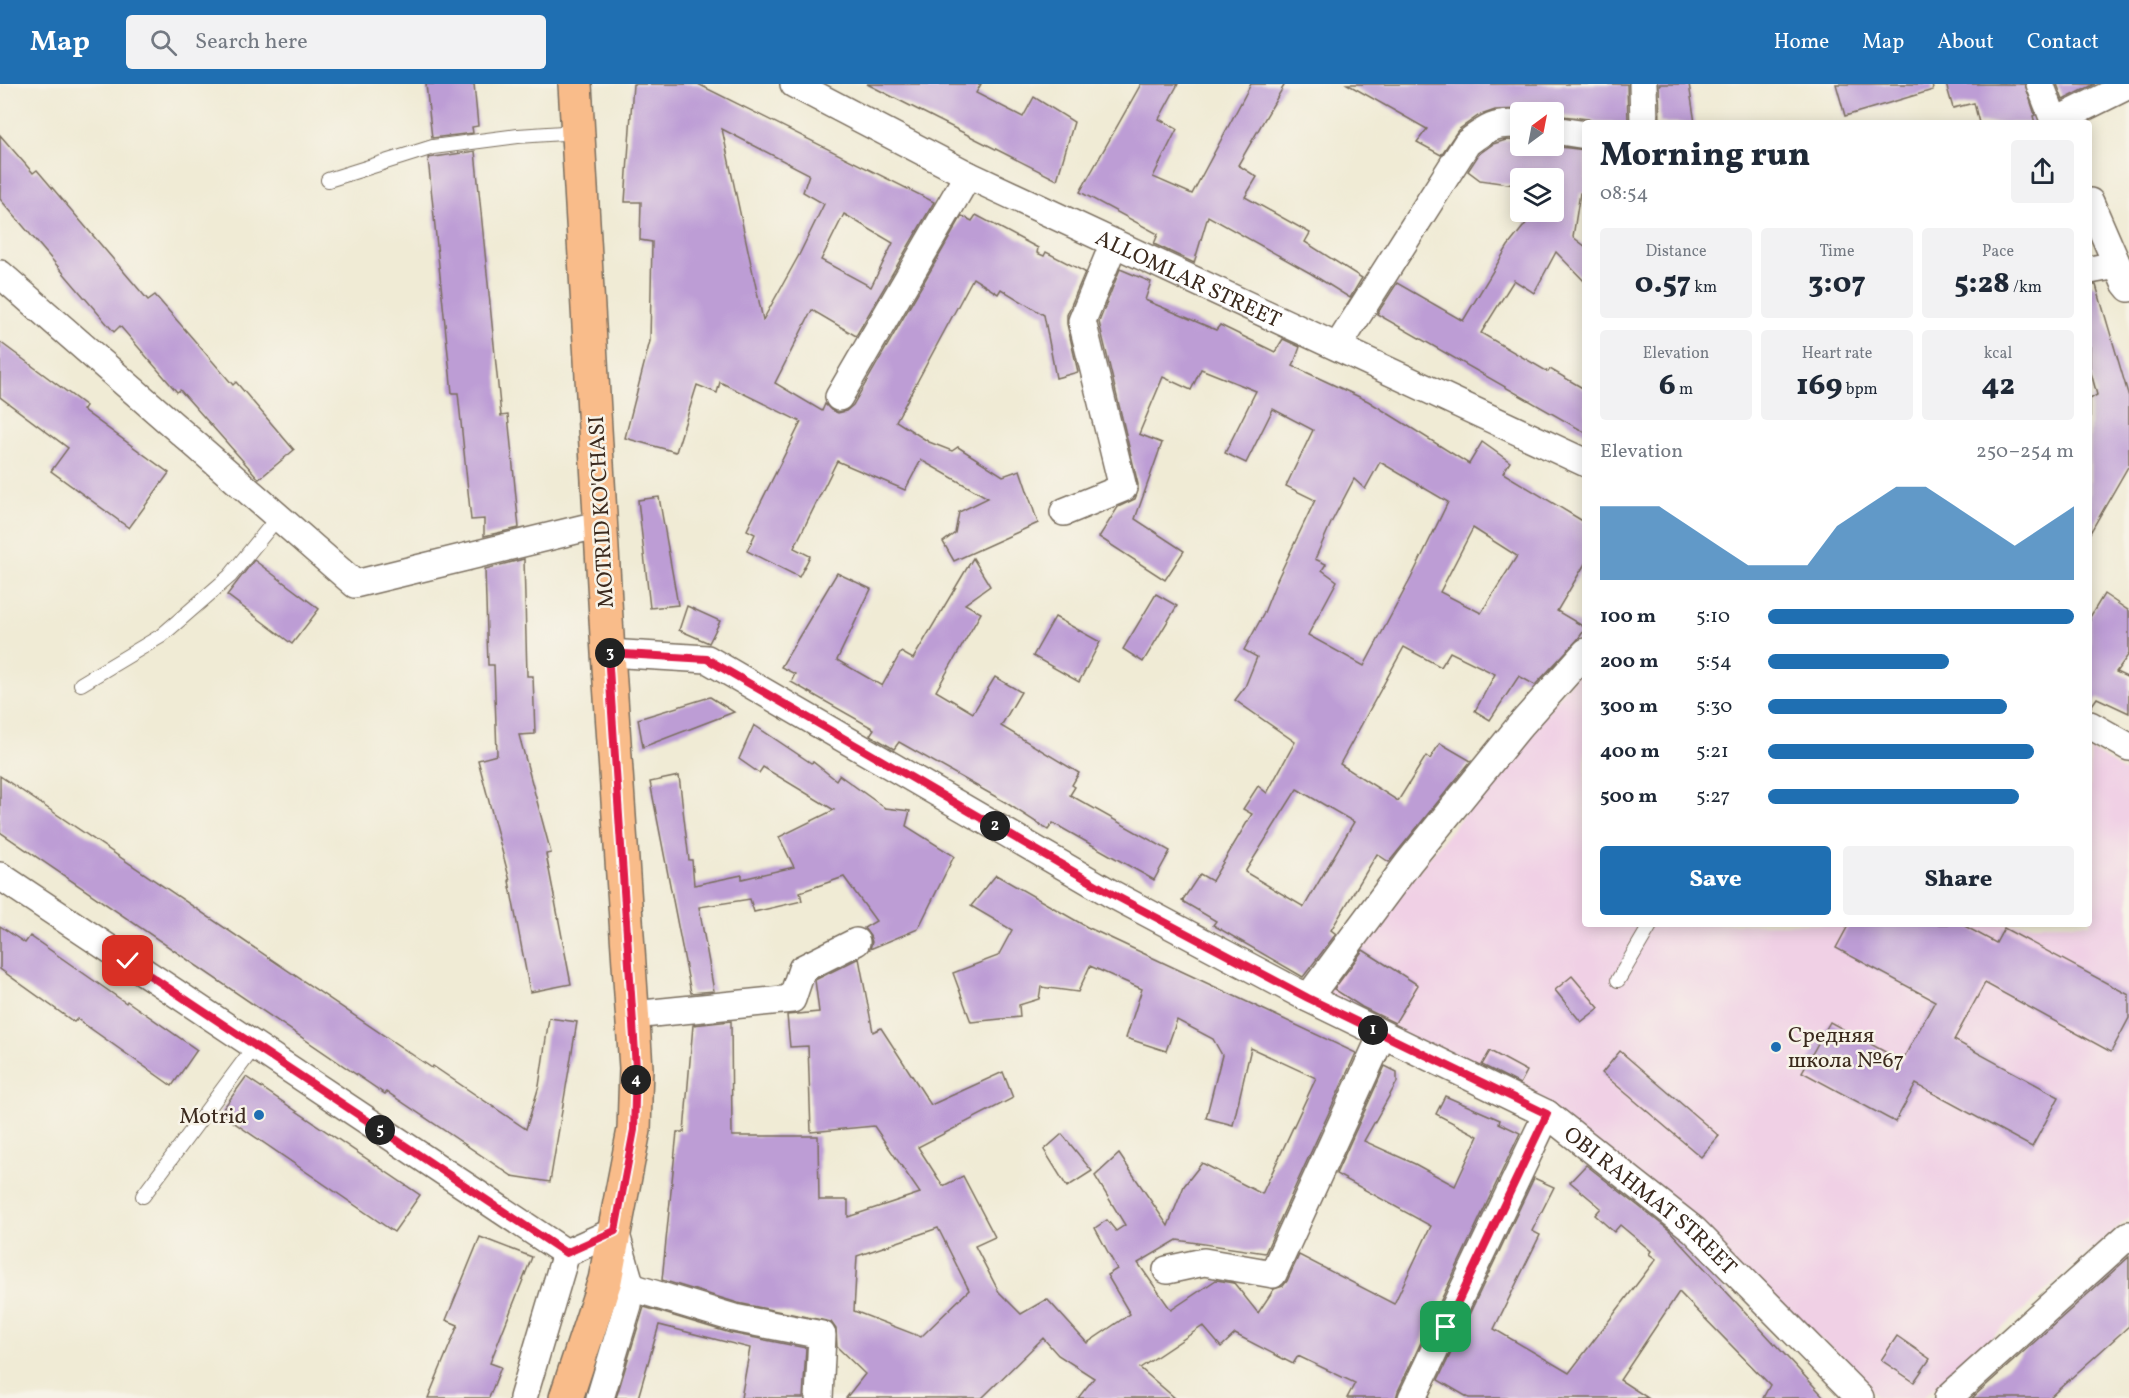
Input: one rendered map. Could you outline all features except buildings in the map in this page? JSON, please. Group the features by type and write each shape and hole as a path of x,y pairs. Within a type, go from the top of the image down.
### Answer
{"main road":[{"name":"MOTRID KO'CHASI","path":"566,1398 618,1283 615,1231 634,1130 636,1068 608,653 575,84"}],"street":[{"name":"ALLOMLAR STREET","path":"794,84 968,176 1582,461"},
{"path":"1643,84 1644,120"},
{"path":"2040,84 2053,120"},
{"path":"2058,120 2129,85"},
{"path":"1338,346 1467,143 1488,126 1510,125"},
{"path":"1564,132 1582,134"},
{"path":"839,397 968,176"},
{"path":"2092,207 2123,277"},
{"path":"1064,512 1123,488 1082,321 1114,243"},
{"path":"2092,270 2123,277"},
{"path":"0,274 355,584 601,524"},
{"name":"OBI RAHMAT STREET","path":"608,653 707,659 1112,894 1308,998 1547,1114 1694,1230 1860,1398"},
{"path":"1308,998 1409,862 1518,728 1582,656"},
{"path":"2092,726 2129,747"},
{"path":"0,876 566,1253"},
{"path":"633,1015 792,999 802,969 856,942"},
{"path":"1167,1270 1204,1262 1273,1274 1382,1035"},
{"path":"1412,1398 1547,1114"},
{"path":"523,1398 566,1253 615,1231"},
{"path":"1948,1398 2129,1235"},
{"path":"600,1398 628,1305 618,1283"},
{"path":"618,1283 734,1318 822,1335 819,1398"}],"lane":[{"path":"328,180 433,147 518,136 578,132"},
{"path":"81,684 161,636 230,576 278,517"},
{"path":"1618,980 1649,927"},
{"path":"143,1196 255,1046"}],"shaded area":[{"name":"Средняя школа №67","path":"1582,668 1582,927 2092,927 2092,751 2129,774 2129,1218 1922,1398 1877,1398 1845,1359 1524,1100 1320,993"}],"place":[{"name":"Средняя школа №67","path":"1776,1047"},
{"name":"Motrid","path":"259,1115"}],"route":[{"path":"128,961 566,1253 615,1231 634,1130 636,1068 608,653 707,659 1112,894 1308,998 1547,1114 1446,1327"}]}
